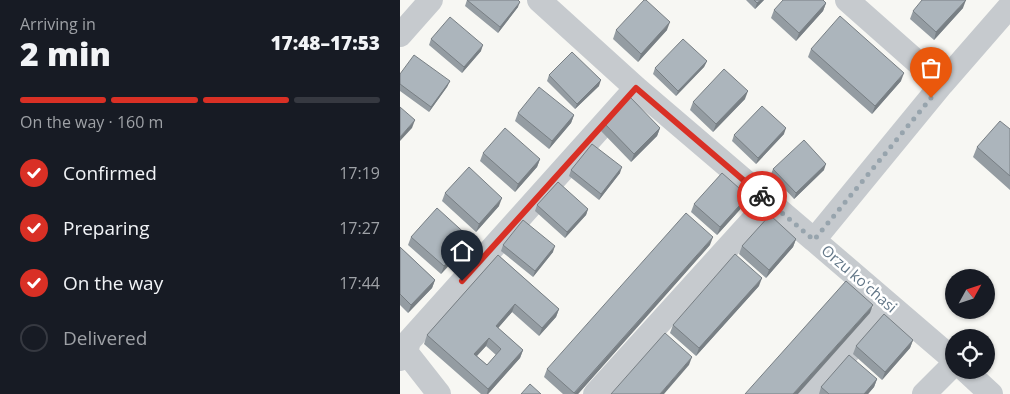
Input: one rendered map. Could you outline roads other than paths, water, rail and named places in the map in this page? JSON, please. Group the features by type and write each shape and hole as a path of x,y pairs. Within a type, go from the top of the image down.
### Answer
{"street":[{"path":"400,35 431,0"},
{"path":"539,0 636,88 814,240"},
{"path":"847,0 942,84"},
{"name":"Orzu koʻchasi","path":"945,352 814,240 942,84 1010,6"},
{"path":"439,394 404,346 636,88"},
{"path":"595,394 769,202"},
{"path":"810,394 890,306"},
{"path":"924,394 945,373"},
{"path":"975,379 991,394"}]}
